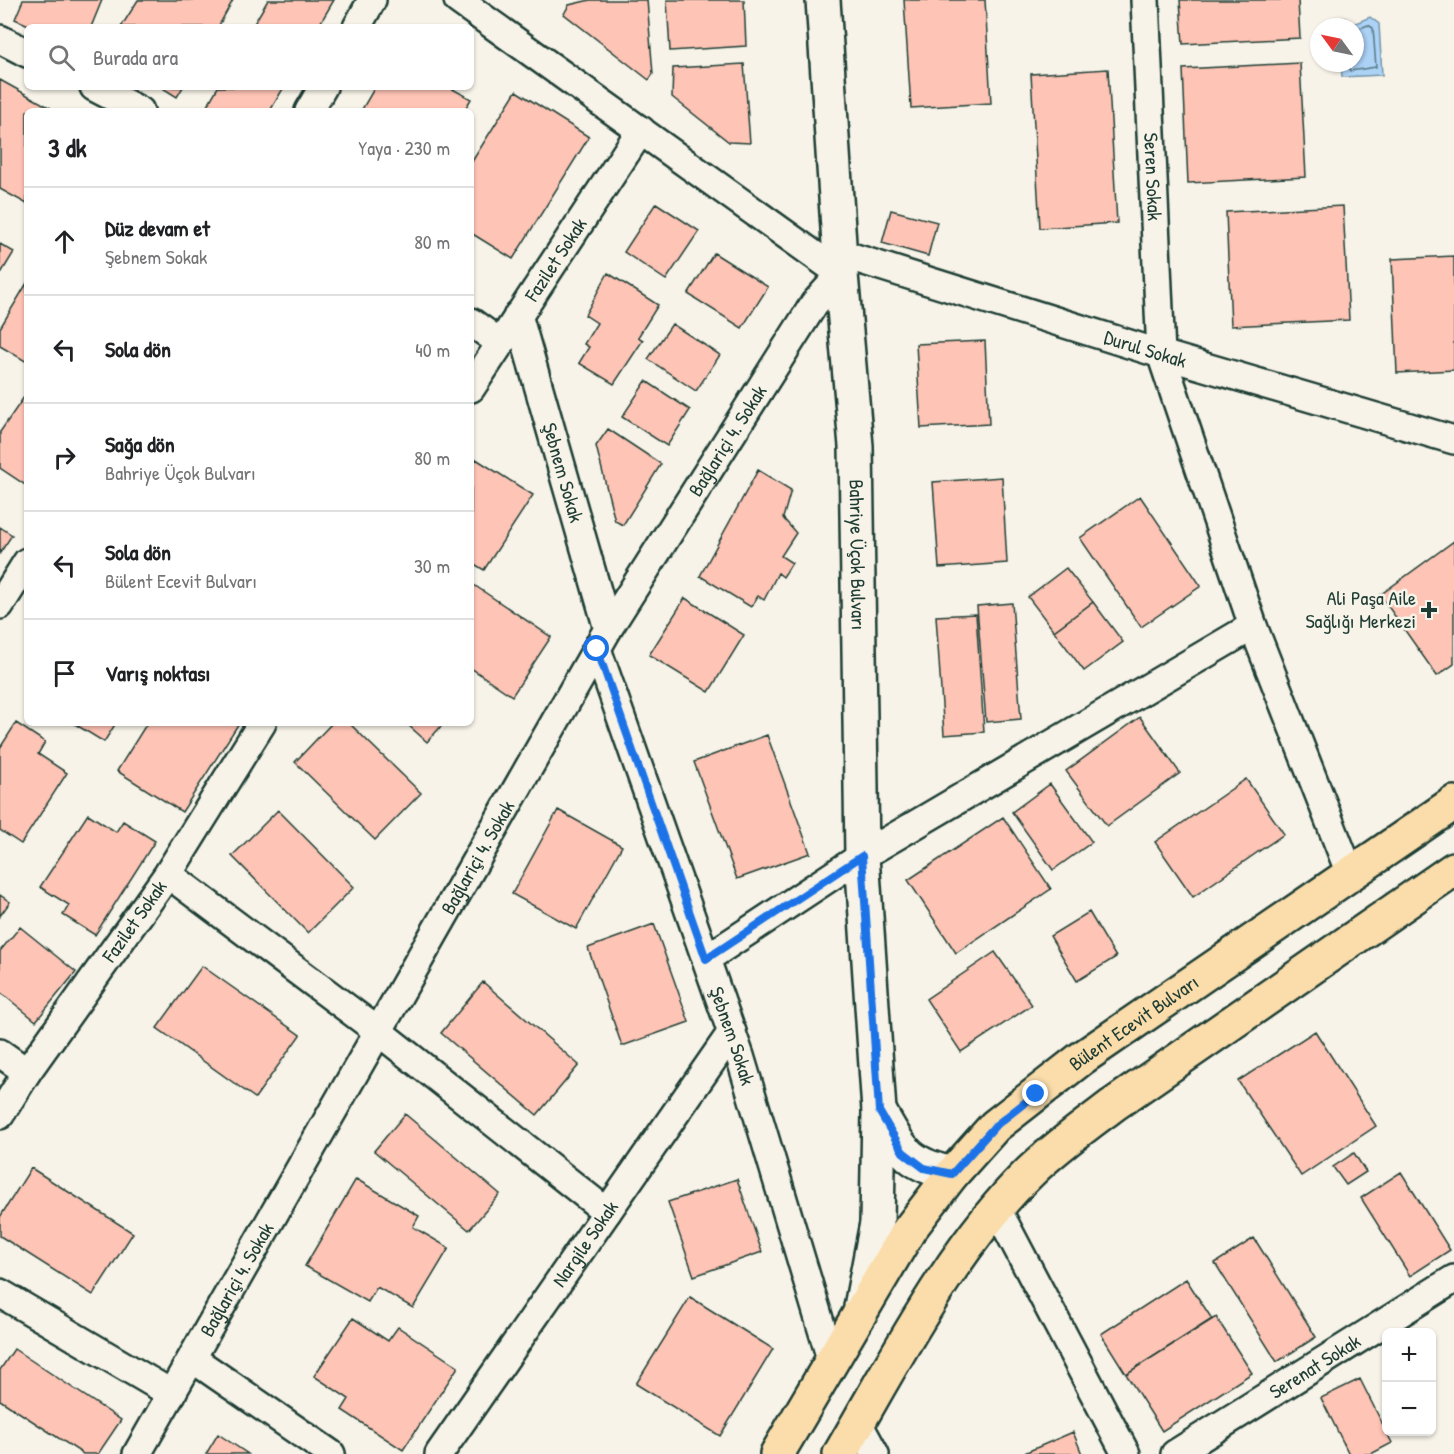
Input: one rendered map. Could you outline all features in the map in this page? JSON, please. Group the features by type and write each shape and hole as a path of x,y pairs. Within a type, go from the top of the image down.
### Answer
{"main road":[{"name":"Bülent Ecevit Bulvarı","path":"777,1454 861,1307 909,1230 952,1174 995,1126 1082,1058 1351,876 1454,803"},
{"path":"840,1454 962,1252 1031,1171 1080,1129 1454,869"}],"street":[{"path":"359,24 372,0"},
{"name":"Durul Sokak","path":"458,0 641,130 840,263 1454,440"},
{"name":"Bahriye Üçok Bulvarı","path":"823,0 840,263 856,446 862,856 879,1111 877,1223 861,1307"},
{"name":"Seren Sokak","path":"1145,0 1161,354 1253,626 1351,876"},
{"path":"0,39 24,51"},
{"path":"100,90 134,108"},
{"path":"311,108 321,90"},
{"name":"Fazilet Sokak","path":"474,383 641,130"},
{"name":"Bağlariçi 4. Sokak","path":"137,1454 603,639 840,263"},
{"name":"Şebnem Sokak","path":"518,315 603,639 706,959 732,1032 831,1359"},
{"path":"474,324 499,342"},
{"path":"0,604 24,567"},
{"path":"706,959 862,856 1253,626"},
{"name":"Fazilet Sokak","path":"0,1115 27,1071 168,874 260,726"},
{"path":"168,874 380,1032 607,1212"},
{"name":"Nargile Sokak","path":"439,1454 732,1032"},
{"path":"0,1053 27,1071"},
{"name":"Bahriye Üçok Bulvarı","path":"879,1111 903,1152 924,1168 952,1174"},
{"path":"997,1209 1126,1454"},
{"name":"Serenat Sokak","path":"1175,1454 1454,1279"},
{"path":"0,1293 172,1394"},
{"path":"193,1359 332,1454"},
{"path":"858,1423 875,1454"}],"water":[{"path":"1370,17 1379,24 1382,75 1342,77 1342,72 1364,72 1364,20"}],"building":[{"path":"23,0 102,0 92,24 26,24 15,19"},
{"path":"138,0 233,0 220,24 123,24"},
{"path":"268,0 334,0 320,24 254,24"},
{"path":"590,0 647,0 653,74 649,80 564,14 569,5"},
{"path":"667,0 744,0 746,46 670,51"},
{"path":"904,0 985,0 991,103 911,108"},
{"path":"1180,0 1298,0 1300,38 1183,44"},
{"path":"1300,63 1306,177 1188,183 1183,69"},
{"path":"744,64 750,143 729,142 672,97 673,68"},
{"path":"1108,69 1117,223 1040,228 1031,74"},
{"path":"0,80 51,108 24,108 24,202 0,189"},
{"path":"166,90 181,90 177,97"},
{"path":"216,90 282,90 272,108 206,108"},
{"path":"373,90 454,90 471,99 466,108 363,108"},
{"path":"516,91 589,137 513,259 474,235 474,158"},
{"path":"656,203 699,231 666,280 624,252"},
{"path":"1343,206 1349,320 1231,326 1226,212"},
{"path":"891,210 937,222 928,256 882,243"},
{"path":"0,244 14,252 0,275"},
{"path":"714,253 768,287 742,328 688,294"},
{"path":"1454,256 1454,370 1397,373 1392,259"},
{"path":"608,273 658,305 638,337 643,340 614,384 579,363 589,347 584,344 597,323 585,315"},
{"path":"24,288 24,360 0,346 0,328"},
{"path":"672,324 720,355 696,391 648,359"},
{"path":"985,341 989,424 921,428 916,344"},
{"path":"646,381 690,410 667,446 622,417"},
{"path":"24,397 24,484 0,468 0,432"},
{"path":"608,429 661,464 623,525 615,521 596,446"},
{"path":"476,459 533,495 484,570 474,564 474,463"},
{"path":"758,470 791,490 783,518 796,533 781,556 792,563 783,577 778,573 764,600 758,596 751,607 700,576"},
{"path":"1002,477 1007,563 939,568 933,482"},
{"path":"1140,496 1201,586 1141,627 1080,538"},
{"path":"0,527 12,535 0,553"},
{"path":"1454,541 1454,664 1437,676 1380,595"},
{"path":"1066,568 1093,602 1054,631 1028,597"},
{"path":"474,585 551,637 512,696 474,670"},
{"path":"685,598 744,635 709,692 649,655"},
{"path":"1093,602 1123,642 1084,671 1054,631"},
{"path":"1012,603 1021,719 986,722 977,606"},
{"path":"976,614 984,732 944,735 936,616"},
{"path":"1140,717 1180,773 1107,826 1066,771"},
{"path":"16,723 45,742 38,754 67,773 21,844 0,830 0,748"},
{"path":"78,726 114,726 104,742"},
{"path":"145,726 237,726 182,812 117,771"},
{"path":"329,726 352,726 421,793 375,840 295,762"},
{"path":"409,726 441,726 427,742"},
{"path":"767,735 810,853 737,879 694,762"},
{"path":"1246,779 1284,834 1193,897 1155,842"},
{"path":"1050,784 1092,842 1053,870 1012,812"},
{"path":"278,810 354,887 308,933 232,856"},
{"path":"558,810 622,846 576,929 512,894"},
{"path":"88,814 116,832 123,821 155,841 95,935 63,915 69,905 40,887"},
{"path":"1003,817 1051,889 956,953 908,880"},
{"path":"0,895 10,902 0,916"},
{"path":"1089,912 1116,957 1077,981 1050,936"},
{"path":"654,924 689,1022 622,1046 588,948"},
{"path":"20,927 76,972 36,1021 0,992 0,951"},
{"path":"995,952 1032,1005 961,1052 926,999"},
{"path":"202,966 300,1035 255,1098 157,1028"},
{"path":"483,982 579,1065 537,1115 441,1033"},
{"path":"1315,1031 1376,1126 1301,1176 1238,1081"},
{"path":"405,1114 500,1194 469,1230 374,1151"},
{"path":"1354,1153 1366,1172 1346,1185 1333,1167"},
{"path":"31,1168 133,1233 93,1295 0,1236 0,1217"},
{"path":"1401,1172 1450,1250 1410,1276 1361,1198"},
{"path":"356,1179 419,1216 413,1227 449,1248 413,1308 377,1287 368,1302 305,1266"},
{"path":"737,1179 762,1252 694,1276 668,1202"},
{"path":"1254,1238 1316,1337 1277,1362 1215,1263"},
{"path":"1186,1279 1212,1319 1126,1374 1101,1334"},
{"path":"690,1297 773,1349 720,1436 636,1384"},
{"path":"1216,1317 1252,1373 1162,1431 1126,1374"},
{"path":"353,1318 388,1341 398,1327 458,1367 403,1450 342,1410 349,1399 314,1376"},
{"path":"14,1349 121,1420 98,1454 83,1454 0,1400 0,1370"},
{"path":"1360,1379 1382,1423 1382,1436 1388,1436 1392,1443 1371,1454 1349,1454 1321,1398"},
{"path":"1073,1432 1082,1454 1022,1454"},
{"path":"218,1434 248,1454 206,1454"}],"place":[{"name":"Ali Paşa Aile Sağlığı Merkezi","path":"1429,610"}],"route":[{"path":"597,649 706,959 862,856 879,1111 903,1152 924,1168 952,1174 995,1126 1036,1094"}]}
